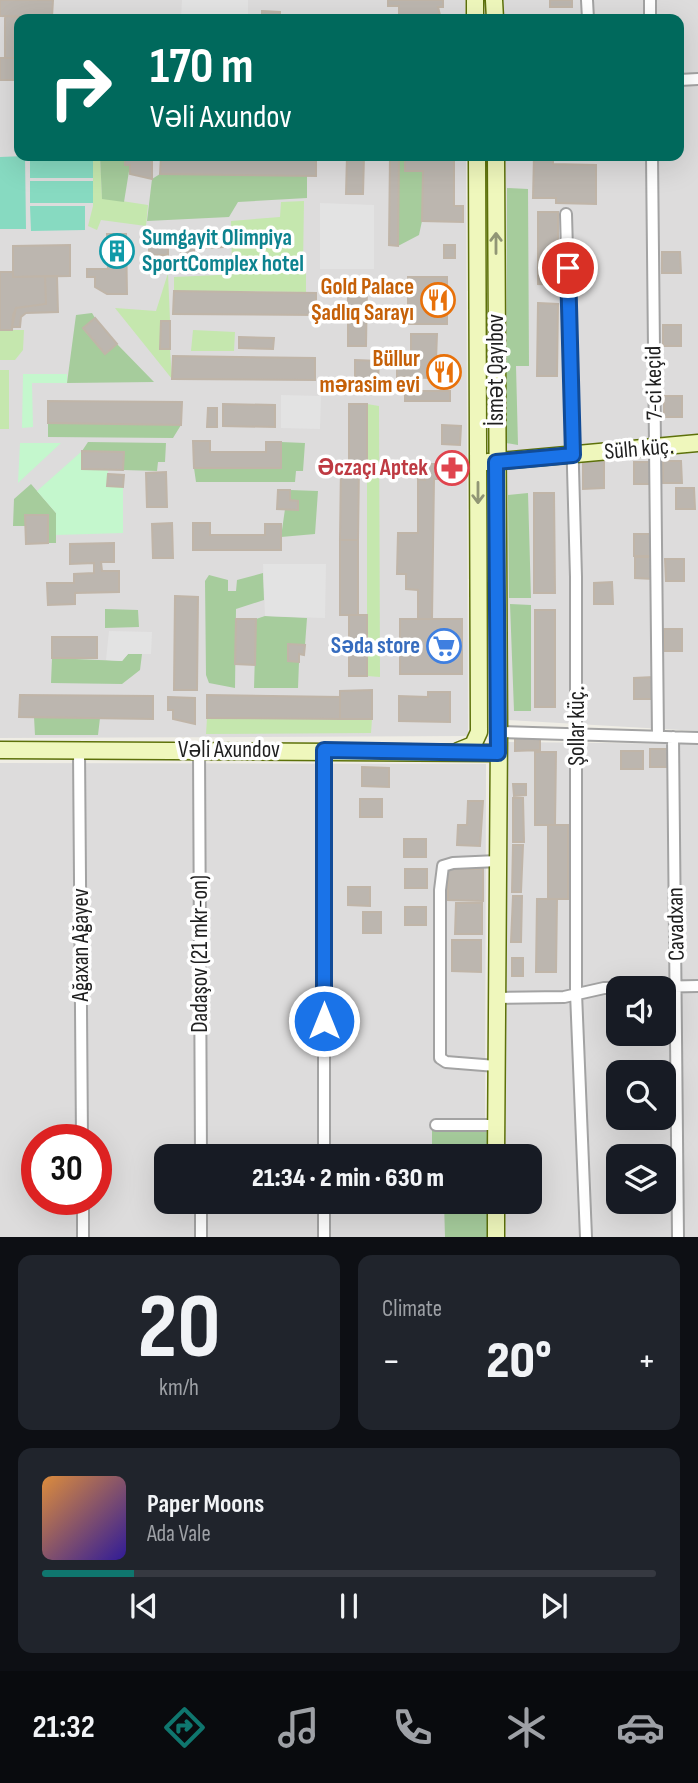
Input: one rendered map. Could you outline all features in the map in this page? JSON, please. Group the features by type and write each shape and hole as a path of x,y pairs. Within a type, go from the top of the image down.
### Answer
{"street":[{"name":"İsmət Qayıbov","path":"477,161 479,732"},
{"name":"İsmət Qayıbov","path":"496,161 498,753"},
{"name":"7-ci keçid","path":"652,161 658,737"},
{"name":"Şollar küç.","path":"566,214 578,734 576,993 586,1237"},
{"path":"478,269 496,269"},
{"name":"Sülh küç.","path":"478,463 698,443"},
{"path":"479,732 698,738"},
{"path":"458,751 473,745 479,732"},
{"path":"479,732 498,753 496,1144"},
{"name":"Cavadxan","path":"673,737 678,1237"},
{"name":"Vəli Axundov","path":"0,750 498,753"},
{"name":"Ağaxan Ağayev","path":"79,750 82,1124"},
{"name":"Dadaşov (21 mkr-on)","path":"199,750 201,1144"},
{"path":"324,750 324,1144"},
{"path":"496,1066 446,1062 440,1058 440,890 443,866 498,861"},
{"path":"498,998 554,998 604,988 698,986"},
{"path":"436,1125 496,1125"},
{"path":"201,1214 201,1237"},
{"path":"324,1214 324,1237"},
{"path":"496,1214 496,1237"},
{"path":"83,1215 83,1237"}],"shaded area":[{"path":"0,0 465,0 465,14 14,14 14,161 466,161 468,736 0,738"},
{"path":"182,0 248,0 248,14 181,14"},
{"path":"503,0 698,0 698,435 504,454 503,161 684,161 684,14 503,14"},
{"path":"320,203 374,205 374,269 320,269"},
{"path":"281,395 321,396 320,429 281,428"},
{"path":"698,448 698,731 508,720 505,468"},
{"path":"263,564 326,564 325,618 265,616"},
{"path":"109,631 152,632 151,654 128,654 122,661 106,660"},
{"path":"508,742 698,744 698,1237 506,1237 505,1214 542,1214 542,1144 505,1144"},
{"path":"0,763 486,764 485,1144 154,1144 154,1214 485,1214 485,1237 0,1237"}],"green space":[{"path":"14,156 14,161 25,161 26,229 0,229 0,157"},
{"path":"30,161 93,161 93,178 30,178"},
{"path":"93,161 100,161 102,198 148,205 146,226 101,220 97,230 88,226 93,206"},
{"path":"100,161 125,161 125,164 130,165 124,202 102,199"},
{"path":"399,161 405,161 405,171 423,171 422,221 419,235 398,246"},
{"path":"160,174 307,176 307,198 238,202 229,217 147,221 152,179"},
{"path":"30,181 93,181 93,203 30,203"},
{"path":"507,188 528,189 529,366 516,366 518,445 506,443"},
{"path":"304,201 303,265 232,266 231,221 280,217 281,202"},
{"path":"30,206 85,206 85,230 31,231"},
{"path":"306,271 306,292 174,291 174,277"},
{"path":"168,273 170,321 161,321 160,349 170,349 172,379 115,308 156,311"},
{"path":"92,313 95,318 83,329 105,354 117,344 154,382 67,383 76,315"},
{"path":"0,330 24,330 23,350 15,360 0,360"},
{"path":"193,330 235,332 234,351 191,351"},
{"path":"0,370 9,370 9,429 0,429"},
{"path":"23,374 67,374 67,383 32,383 33,427 22,428"},
{"path":"367,404 379,406 380,677 367,676"},
{"path":"48,423 181,425 173,438 48,437"},
{"path":"88,442 166,443 165,462 158,462 157,471 123,470 123,452 82,451"},
{"path":"281,442 305,443 303,471 296,471 295,482 196,482 194,468 281,468"},
{"path":"20,443 61,443 18,483"},
{"path":"82,451 82,469 108,469 108,486 123,487 123,533 56,535 56,513 37,491"},
{"path":"31,484 56,513 56,543 48,543 47,515 26,515 26,526 13,526 14,499"},
{"path":"290,490 318,491 315,534 281,537 285,509 298,509 298,501 290,500"},
{"path":"528,493 531,598 509,598 508,495"},
{"path":"263,573 264,600 236,609 235,688 209,683 206,675 205,581 209,575 228,580 228,591 236,591 237,580"},
{"path":"510,604 531,605 531,711 514,711"},
{"path":"105,609 138,610 139,627 105,628"},
{"path":"265,616 307,618 305,645 288,645 288,661 299,662 298,688 254,688 256,619"},
{"path":"128,654 142,654 140,670 122,684 51,683 52,658 122,661"},
{"path":"34,717 100,718 98,735 35,735"},
{"path":"207,718 372,719 371,733 206,734"},
{"path":"432,1129 489,1130 488,1144 432,1144"},
{"path":"444,1214 488,1214 488,1237 445,1237"}],"building":[{"path":"0,0 53,0 52,14 0,16"},
{"path":"388,0 443,0 443,7 438,7 440,14 399,14 399,6 388,6"},
{"path":"550,0 572,0 572,7 550,7"},
{"path":"262,11 280,12 280,14 262,14"},
{"path":"5,16 14,17 14,58 5,58"},
{"path":"0,58 14,58 14,80 0,80"},
{"path":"125,161 152,161 152,179 130,174 130,165 125,165"},
{"path":"161,161 316,161 316,176 160,174"},
{"path":"347,161 364,161 363,194 346,194"},
{"path":"390,161 399,161 398,246 389,245"},
{"path":"405,161 454,161 454,206 463,206 463,222 422,221 423,171 405,171"},
{"path":"534,161 596,165 596,204 556,203 556,198 533,198"},
{"path":"538,212 558,212 558,285 538,284"},
{"name":"Sumgayit Olimpiya SportComplex hotel","path":"107,234 126,234 127,294 107,294 95,287 95,277 87,277 87,269 108,269"},
{"path":"207,237 223,237 223,247 207,248"},
{"path":"149,244 168,244 168,255 149,255"},
{"path":"181,244 194,244 194,258 181,258"},
{"path":"70,245 70,276 13,277 13,246"},
{"path":"444,245 455,245 455,258 444,258"},
{"path":"662,252 680,252 681,273 662,273"},
{"path":"0,272 13,272 13,277 45,276 46,304 16,308 12,330 0,330"},
{"path":"45,276 57,276 58,312 26,313 21,317 20,327 12,327 16,308 46,304"},
{"path":"408,277 447,277 447,324 408,324"},
{"path":"348,285 367,285 366,346 348,346"},
{"path":"174,291 316,293 316,315 173,314"},
{"path":"538,303 558,304 557,376 537,376"},
{"path":"95,318 117,344 105,354 83,328"},
{"path":"161,321 170,321 170,349 160,349"},
{"path":"663,325 681,325 681,346 663,346"},
{"path":"411,334 437,334 436,360 449,362 453,367 453,379 441,385 433,378 397,377 397,362 411,363"},
{"path":"239,337 274,338 273,349 239,348"},
{"path":"173,356 315,358 315,380 172,379"},
{"path":"355,360 379,361 378,380 355,379"},
{"path":"405,391 450,391 450,401 405,401"},
{"path":"664,396 682,396 682,417 664,417"},
{"path":"48,401 182,402 181,425 48,423"},
{"path":"223,404 275,405 275,427 223,426"},
{"path":"349,404 367,404 367,466 349,466"},
{"path":"208,408 217,408 217,427 207,427"},
{"path":"442,425 461,426 460,445 442,444"},
{"path":"193,441 210,441 210,452 266,452 266,442 281,442 281,468 194,468"},
{"path":"82,451 124,452 123,470 82,469"},
{"path":"583,458 604,458 604,488 583,489"},
{"path":"663,461 681,461 682,483 663,483"},
{"path":"634,462 652,462 653,484 634,484"},
{"path":"425,464 455,464 455,475 441,475 441,479 434,479 432,619 418,619 418,590 406,589 406,574 397,574 398,533 418,533 418,479 425,480"},
{"path":"341,465 359,466 358,540 340,540"},
{"path":"166,472 167,507 147,507 146,473"},
{"path":"108,474 124,475 123,487 107,486"},
{"path":"676,488 694,488 695,509 676,509"},
{"path":"278,490 290,490 290,500 298,501 298,510 277,509"},
{"path":"534,493 554,493 555,593 534,593"},
{"path":"25,515 48,515 48,543 26,544"},
{"path":"172,523 173,558 153,558 152,524"},
{"path":"193,523 210,523 210,535 265,535 265,524 281,524 281,550 193,550"},
{"path":"634,534 652,534 652,556 634,556"},
{"path":"340,540 358,540 358,615 340,615"},
{"path":"114,543 114,562 101,562 102,571 119,571 119,592 75,593 75,604 48,605 47,583 74,583 74,574 94,573 94,563 70,564 70,544"},
{"path":"635,557 653,557 653,579 635,578"},
{"path":"665,559 684,559 684,581 666,581"},
{"path":"612,582 613,604 594,604 594,583"},
{"path":"175,596 198,597 197,690 174,690"},
{"path":"535,610 555,610 555,707 535,707"},
{"path":"349,615 367,615 367,676 349,676"},
{"path":"236,619 256,619 255,665 235,664"},
{"path":"400,619 462,619 462,674 400,674"},
{"path":"664,629 682,629 682,651 664,651"},
{"path":"52,637 97,637 97,658 52,658"},
{"path":"288,644 305,645 304,655 299,654 299,662 288,661"},
{"path":"653,677 653,699 634,699 634,678"},
{"path":"372,690 372,719 340,719 340,691"},
{"path":"428,692 450,692 450,722 399,721 399,696 428,697"},
{"path":"20,695 153,696 153,719 19,717"},
{"path":"207,695 340,697 340,719 207,718"},
{"path":"168,697 195,698 195,724 173,719 173,710 168,710"},
{"path":"515,738 540,738 540,750 515,751"},
{"path":"650,749 671,749 671,767 650,767"},
{"path":"621,751 643,751 643,769 621,769"},
{"path":"535,752 556,752 555,825 535,825"},
{"path":"362,767 389,768 389,787 362,786"},
{"path":"513,784 526,784 526,795 514,796"},
{"path":"513,798 523,798 524,842 513,842"},
{"path":"360,799 382,799 382,817 360,817"},
{"path":"468,801 483,801 480,846 457,845 458,825 467,825"},
{"path":"548,825 568,825 568,899 548,899"},
{"path":"404,839 426,839 426,857 404,857"},
{"path":"513,845 523,845 521,892 512,892"},
{"path":"405,869 427,869 427,888 405,888"},
{"path":"448,869 483,869 483,901 448,900"},
{"path":"348,887 370,887 370,906 348,905"},
{"path":"513,896 522,896 521,942 511,942"},
{"path":"537,899 557,899 556,972 536,972"},
{"path":"456,903 482,903 482,934 455,934"},
{"path":"405,907 426,907 426,925 405,925"},
{"path":"363,912 381,912 381,933 363,933"},
{"path":"452,940 481,940 481,972 452,971"},
{"path":"512,958 523,958 523,976 512,976"}],"place":[{"name":"Sumgayit Olimpiya SportComplex hotel","path":"117,251"},
{"name":"Gold Palace Şadlıq Sarayı","path":"438,300"},
{"name":"Büllur mərasim evi","path":"444,372"},
{"name":"Əczaçı Aptek","path":"452,468"},
{"name":"Səda store","path":"444,646"}],"route":[{"path":"324,1021 324,750 498,753 496,462 573,455 568,268"}]}
